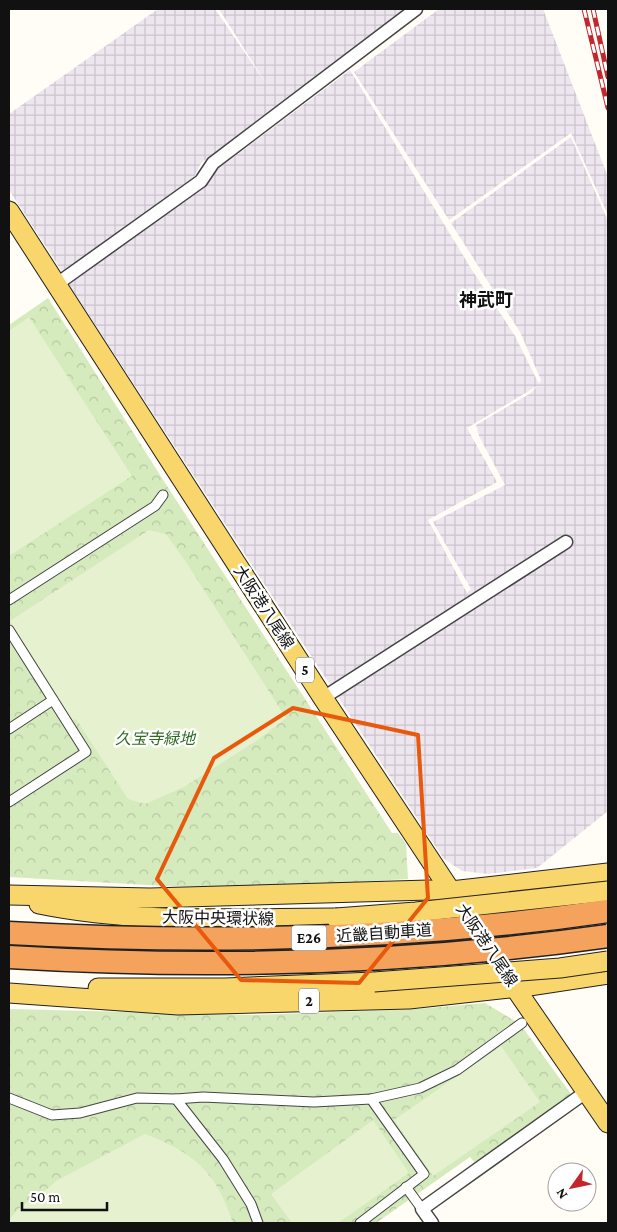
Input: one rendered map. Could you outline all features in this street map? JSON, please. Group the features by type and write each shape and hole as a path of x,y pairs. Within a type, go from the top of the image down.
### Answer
{"highway":[{"name":"近畿自動車道","path":"9,933 101,938 207,940 382,935 566,917 608,911"},
{"name":"近畿自動車道","path":"9,957 98,962 206,964 387,959 475,952 608,936"}],"main road":[{"name":"大阪港八尾線","path":"9,211 323,698 515,988 608,1123"},
{"path":"9,896 150,898 451,891 608,872"},
{"name":"大阪中央環状線","path":"9,896 71,910 176,919 336,918 416,912 608,891"},
{"name":"2","path":"9,987 225,988 374,982 560,968 607,971"},
{"name":"2","path":"9,993 178,1005 409,998 515,988 607,971"}],"street":[{"path":"57,284 202,181 213,163 416,9"},
{"path":"9,600 155,506 163,495"},
{"path":"323,698 566,542"},
{"path":"9,630 86,752 9,802"},
{"path":"9,728 53,700"},
{"path":"9,1098 52,1115 80,1113 137,1098 314,1102 371,1099 420,1088 457,1070 522,1023"},
{"path":"422,1209 586,1092"},
{"path":"176,1099 223,1159 251,1204 258,1223"},
{"path":"360,1223 424,1174 371,1099"},
{"path":"406,1187 432,1223"}],"highlighted area":[{"path":"293,708 418,735 428,898 359,983 241,980 157,879 214,758"}],"shaded area":[{"path":"158,9 215,9 267,85 219,9 406,9 281,105 201,163 193,179 63,273 9,190 9,114"},
{"path":"439,9 543,9 608,177 608,215 571,133 449,220 354,72"},
{"path":"350,70 472,270 515,336 539,384 541,380 520,332 451,223 571,137 608,221 608,811 537,868 488,874 462,871 443,858 68,283 208,183 214,172","holes":["537,386 531,393 476,425 479,436 505,485 433,522 471,589 467,593 428,520 497,482 467,428"]}],"green space":[{"name":"久宝寺緑地","path":"48,298 167,486 392,833 398,833 406,844 408,879 246,888 165,886 9,877 9,325"},
{"path":"29,317 132,476 9,556 9,331"},
{"path":"149,530 166,534 286,718 259,739 184,787 145,804 128,799 76,719 72,721 10,621"},
{"path":"485,1003 520,1024 571,1094 571,1097 476,1164 470,1157 376,1223 9,1223 9,1009 253,1015 418,1009"},
{"path":"501,1046 540,1102 433,1176 394,1120"},
{"path":"373,1120 409,1173 338,1223 292,1223 271,1194"},
{"path":"145,1134 177,1149 201,1166 219,1190 233,1223 9,1223 23,1205 56,1181"}],"railway":[{"path":"584,9 608,108"},
{"path":"593,9 608,77"}],"district":[{"name":"神武町","path":"486,300"}]}
